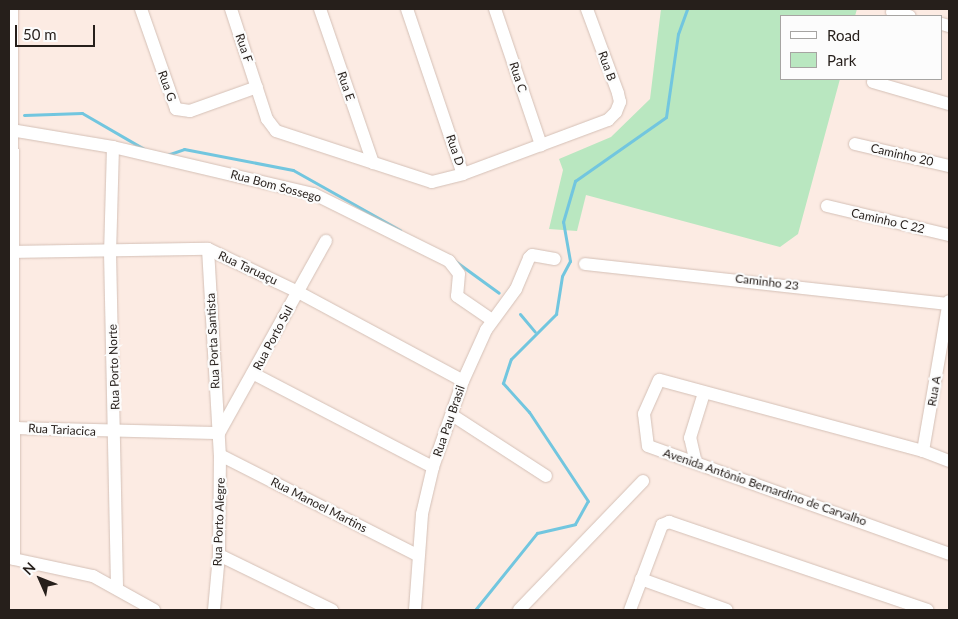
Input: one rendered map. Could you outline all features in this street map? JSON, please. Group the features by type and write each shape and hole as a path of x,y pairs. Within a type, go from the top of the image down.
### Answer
{"street":[{"path":"12,9 9,252 11,558 80,572 117,588 154,610"},
{"name":"Rua G","path":"141,9 176,108 190,111 257,87"},
{"name":"Rua F","path":"231,9 257,87"},
{"name":"Rua E","path":"320,9 373,163"},
{"name":"Rua D","path":"407,9 463,174 608,120"},
{"name":"Rua C","path":"495,9 541,145"},
{"name":"Rua B","path":"587,9 620,102 616,112 608,120"},
{"path":"892,12 906,15"},
{"path":"873,82 949,104"},
{"path":"257,87 267,119 276,131 432,182 463,174"},
{"name":"Rua Bom Sossego","path":"11,130 113,147 242,175 328,200 449,261 459,274 457,296 492,320"},
{"name":"Caminho 20","path":"855,144 949,166"},
{"name":"Rua Porto Norte","path":"113,147 110,252 116,432 117,588"},
{"name":"Caminho C 22","path":"827,206 949,235"},
{"name":"Rua Porto Sul","path":"219,433 254,374 326,241"},
{"name":"Rua Taruaçu","path":"9,252 208,250 298,292 463,381"},
{"name":"Rua Porta Santista","path":"208,250 219,433"},
{"name":"Rua Pau Brasil","path":"415,610 417,555 422,514 433,467 463,381 492,320 516,289 532,255 555,259"},
{"name":"Caminho 23","path":"585,264 949,302"},
{"name":"Rua A","path":"923,451 948,319 949,302"},
{"path":"254,374 433,467"},
{"name":"Avenida Antônio Bernardino de Carvalho","path":"949,461 923,451 659,380 644,414 648,446 949,554"},
{"path":"696,463 690,438 704,393"},
{"path":"452,415 546,476"},
{"name":"Rua Tariacica","path":"11,428 219,433"},
{"name":"Rua Porto Alegre","path":"214,610 219,555 219,433"},
{"name":"Rua Manoel Martins","path":"220,455 417,555"},
{"path":"520,610 642,481"},
{"path":"630,610 662,525 669,522 926,610"},
{"path":"219,555 332,610"},
{"path":"641,579 727,610"}],"green space":[{"path":"661,9 857,9 855,15 780,15 780,80 840,80 798,234 780,247 586,195 577,231 549,229 563,170 559,159 611,137 650,99"}],"waterway":[{"path":"475,610 537,533 575,524 588,501 529,412 503,383 511,359 556,314 562,276 570,261 563,222 575,181 666,117 678,34 687,9"},
{"path":"24,115 82,113 144,149"},
{"path":"167,155 184,149 293,170 400,230"},
{"path":"455,261 499,293"},
{"path":"520,314 535,332"}]}
